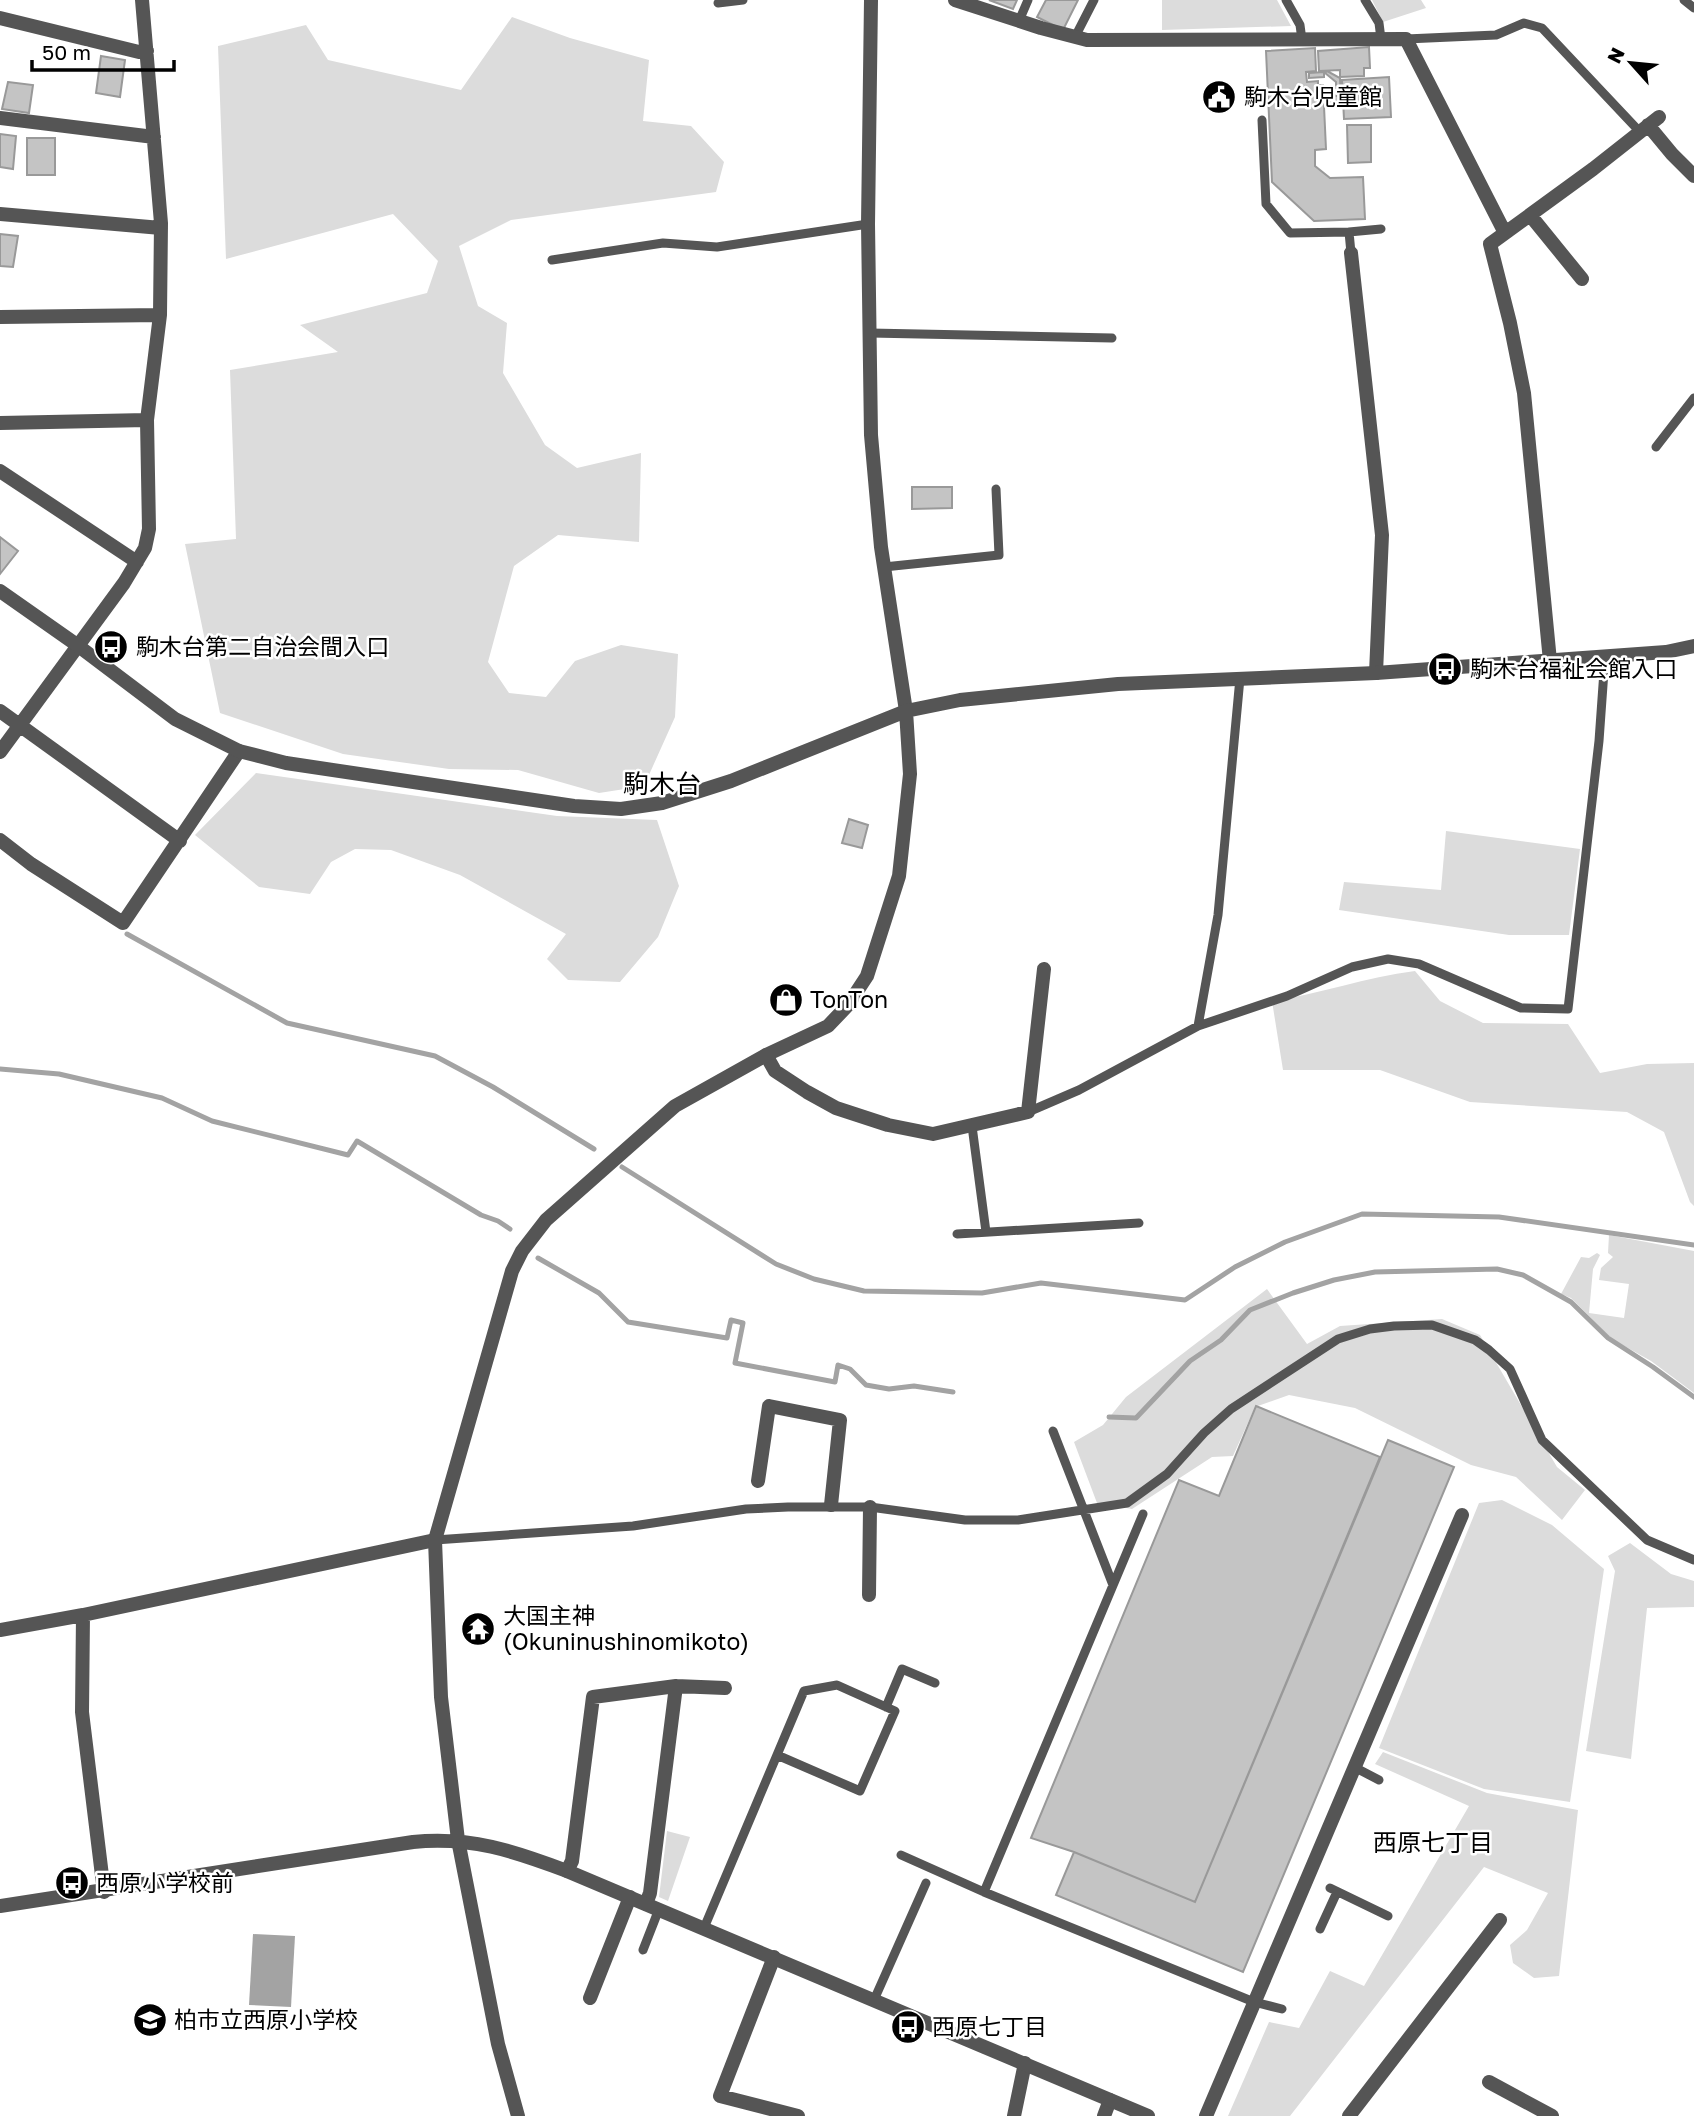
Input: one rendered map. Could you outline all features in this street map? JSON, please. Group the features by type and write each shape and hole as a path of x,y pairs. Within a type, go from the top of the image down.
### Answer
{"street":[{"path":"0,752 124,583 145,548 149,529 147,420 160,315 161,228 142,0"},
{"path":"518,2116 498,2044 457,1840 441,1697 435,1540 504,1296 522,1251 546,1220 675,1106 766,1055 828,1026 848,1005 867,976 899,876 911,774 906,711 884,567 871,435 868,224 871,0"},
{"path":"955,0 1075,37 1113,41 1406,39 1505,233"},
{"path":"0,18 139,52 147,51"},
{"path":"0,118 154,137"},
{"path":"1550,662 1524,393 1490,244 1649,125 1694,176"},
{"path":"0,214 161,228"},
{"path":"1530,215 1582,279"},
{"path":"1351,253 1382,535 1376,673"},
{"path":"0,317 160,315"},
{"path":"0,423 147,420"},
{"path":"0,471 137,562"},
{"path":"0,591 175,719 239,751 286,763 574,807 621,809 662,803 731,781 906,711 960,700 1118,684 1376,673 1550,662 1666,652 1694,646"},
{"path":"0,711 180,841"},
{"path":"0,840 31,864 122,923 239,751"},
{"path":"766,1055 775,1071 835,1108 860,1118 933,1134 1028,1112 1044,970"},
{"path":"758,1481 769,1406 840,1420 831,1505"},
{"path":"869,1595 870,1507"},
{"path":"1206,2116 1462,1515"},
{"path":"0,1630 83,1615 435,1540"},
{"path":"83,1615 82,1712 104,1892"},
{"path":"567,1871 572,1861 593,1697 676,1686 725,1688"},
{"path":"652,1906 650,1893 676,1686"},
{"path":"0,1906 104,1892 412,1842 457,1840 517,1852 567,1871 1148,2116"},
{"path":"590,1998 630,1897"},
{"path":"1349,2116 1500,1920"},
{"path":"774,1957 720,2096 798,2116"},
{"path":"1014,2116 1025,2063"},
{"path":"1489,2082 1552,2116"},
{"path":"1104,2116 1110,2100"}],"lane":[{"path":"718,3 743,0"},
{"path":"1019,21 1028,0"},
{"path":"1075,37 1094,0"},
{"path":"1286,0 1300,25 1302,40"},
{"path":"1365,0 1379,23 1381,39"},
{"path":"1684,0 1694,8"},
{"path":"1406,39 1496,36 1524,23 1542,28 1649,125"},
{"path":"1262,120 1266,204 1290,233 1381,229"},
{"path":"552,260 663,243 717,247 868,224"},
{"path":"1349,232 1351,253"},
{"path":"870,333 1112,338"},
{"path":"1656,447 1694,398"},
{"path":"884,567 999,555 996,489"},
{"path":"1028,1112 1080,1090 1198,1026 1287,996 1352,967 1388,959 1419,964 1521,1008 1568,1009 1600,741 1605,657"},
{"path":"1198,1026 1218,915 1240,678"},
{"path":"972,1126 986,1233"},
{"path":"957,1234 1139,1223"},
{"path":"435,1540 633,1526 746,1509 831,1505 978,1520 1018,1520 1127,1503 1167,1474 1204,1433 1231,1409 1338,1339 1370,1329 1432,1325 1475,1340 1489,1350 1510,1369 1542,1440 1647,1540 1694,1560"},
{"path":"1053,1431 1113,1585"},
{"path":"984,1892 1143,1514"},
{"path":"886,1707 902,1669 934,1683"},
{"path":"704,1928 804,1691 837,1685 895,1711 860,1791 778,1755"},
{"path":"1354,1767 1379,1780"},
{"path":"901,1855 984,1892 1254,2002 1282,2009"},
{"path":"874,2000 926,1882"},
{"path":"1320,1928 1333,1890 1388,1916"},
{"path":"643,1950 652,1906"}],"shaded area":[{"path":"1162,0 1277,0 1291,26 1162,30"},
{"path":"1372,0 1421,0 1426,8 1383,22"},
{"path":"512,17 570,38 649,60 643,121 691,126 724,162 716,192 511,220 459,246 478,306 507,323 503,373 545,445 577,468 641,453 639,542 558,535 514,566 488,662 509,693 546,697 575,661 621,645 678,654 675,717 644,786 599,793 518,770 449,769 343,754 220,713 185,544 236,539 230,370 338,352 300,325 427,293 438,261 393,214 226,259 218,46 306,25 328,60 461,90"},
{"path":"256,773 557,816 657,820 679,886 658,937 620,982 568,980 547,959 566,934 460,875 391,850 355,849 331,862 310,894 259,887 195,835"},
{"path":"1446,831 1580,849 1569,935 1509,935 1339,910 1344,882 1441,890"},
{"path":"1415,971 1440,1001 1483,1023 1568,1024 1600,1073 1647,1064 1694,1063 1694,1206 1690,1202 1664,1132 1627,1112 1470,1102 1380,1070 1283,1070 1272,1001"},
{"path":"1609,1235 1694,1251 1694,1393 1651,1361 1612,1339 1571,1298 1561,1294 1581,1257 1589,1258 1597,1253 1600,1255 1593,1269 1589,1313 1624,1318 1629,1284 1599,1280 1601,1268 1613,1257 1608,1253"},
{"path":"1267,1289 1307,1344 1340,1326 1442,1319 1480,1335 1557,1467 1585,1490 1562,1520 1516,1477 1471,1465 1355,1408 1289,1395 1255,1407 1233,1456 1212,1457 1132,1509 1097,1503 1074,1442 1103,1425 1126,1397"},
{"path":"1502,1500 1552,1525 1604,1569 1570,1802 1484,1789 1379,1748 1479,1503"},
{"path":"1630,1543 1671,1574 1694,1581 1694,1607 1647,1608 1631,1759 1586,1751 1615,1571 1608,1556"},
{"path":"1383,1752 1487,1793 1578,1810 1559,1976 1534,1978 1513,1963 1510,1945 1527,1930 1548,1893 1484,1867 1290,2116 1228,2116 1269,2022 1299,2028 1330,1971 1364,1986 1469,1806 1375,1764"},
{"path":"667,1831 690,1837 668,1901 659,1897"},
{"path":"253,1934 295,1936 291,2007 249,2005"}],"building":[{"path":"989,0 1017,0 1013,9"},
{"path":"1046,0 1078,0 1063,30 1037,17"},
{"path":"1369,47 1370,68 1364,68 1364,76 1340,77 1340,70 1319,71 1318,51"},
{"path":"1315,48 1316,71 1306,72 1307,82 1318,81 1318,85 1323,85 1326,149 1315,150 1315,166 1330,178 1363,177 1365,219 1314,221 1272,182 1266,51"},
{"path":"101,56 125,60 120,97 96,93"},
{"path":"1327,71 1340,78 1341,101 1326,102 1325,96 1336,96 1336,82 1325,73"},
{"path":"1324,72 1324,77 1309,78 1309,73"},
{"path":"1389,77 1391,117 1344,119 1342,80"},
{"path":"8,82 33,85 29,113 2,109"},
{"path":"1347,125 1371,125 1371,162 1348,163"},
{"path":"0,134 16,136 13,169 0,167"},
{"path":"27,138 55,138 55,175 27,175"},
{"path":"0,234 18,236 13,267 0,266"},
{"path":"912,487 952,487 952,508 912,509"},
{"path":"0,537 18,551 0,574"},
{"path":"849,819 868,825 862,848 842,843"},
{"path":"1256,1406 1380,1457 1195,1902 1074,1852 1031,1838 1179,1480 1219,1496"},
{"path":"1388,1440 1454,1467 1243,1972 1056,1895 1074,1852 1195,1902"}],"waterway":[{"path":"127,934 287,1023 435,1056 493,1087 594,1149"},
{"path":"0,1069 59,1074 162,1098 212,1121 348,1155 357,1141 481,1215 510,1229"},
{"path":"622,1167 776,1264 814,1279 864,1291 982,1293 1041,1283 1185,1300 1235,1267 1285,1242 1362,1214 1499,1217 1694,1245"},
{"path":"538,1258 599,1293 628,1322 727,1338 731,1320 743,1323 735,1363 835,1382 838,1365 850,1369 866,1385 889,1389 914,1386 953,1392"},
{"path":"1109,1417 1136,1418 1190,1361 1221,1340 1250,1310 1334,1280 1375,1272 1497,1269 1523,1275 1571,1302 1608,1338 1694,1397"}],"place":[{"name":"駒木台児童館","path":"1219,97"},
{"name":"駒木台第二自治会間入口","path":"111,647"},
{"name":"駒木台福祉会館入口","path":"1445,669"},
{"name":"TonTon","path":"786,1000"},
{"name":"大国主神 (Okuninushinomikoto)","path":"478,1629"},
{"name":"西原小学校前","path":"72,1883"},
{"name":"柏市立西原小学校","path":"150,2020"},
{"name":"西原七丁目","path":"908,2027"}],"district":[{"name":"駒木台","path":"662,784"},
{"name":"西原七丁目","path":"1433,1843"}]}
